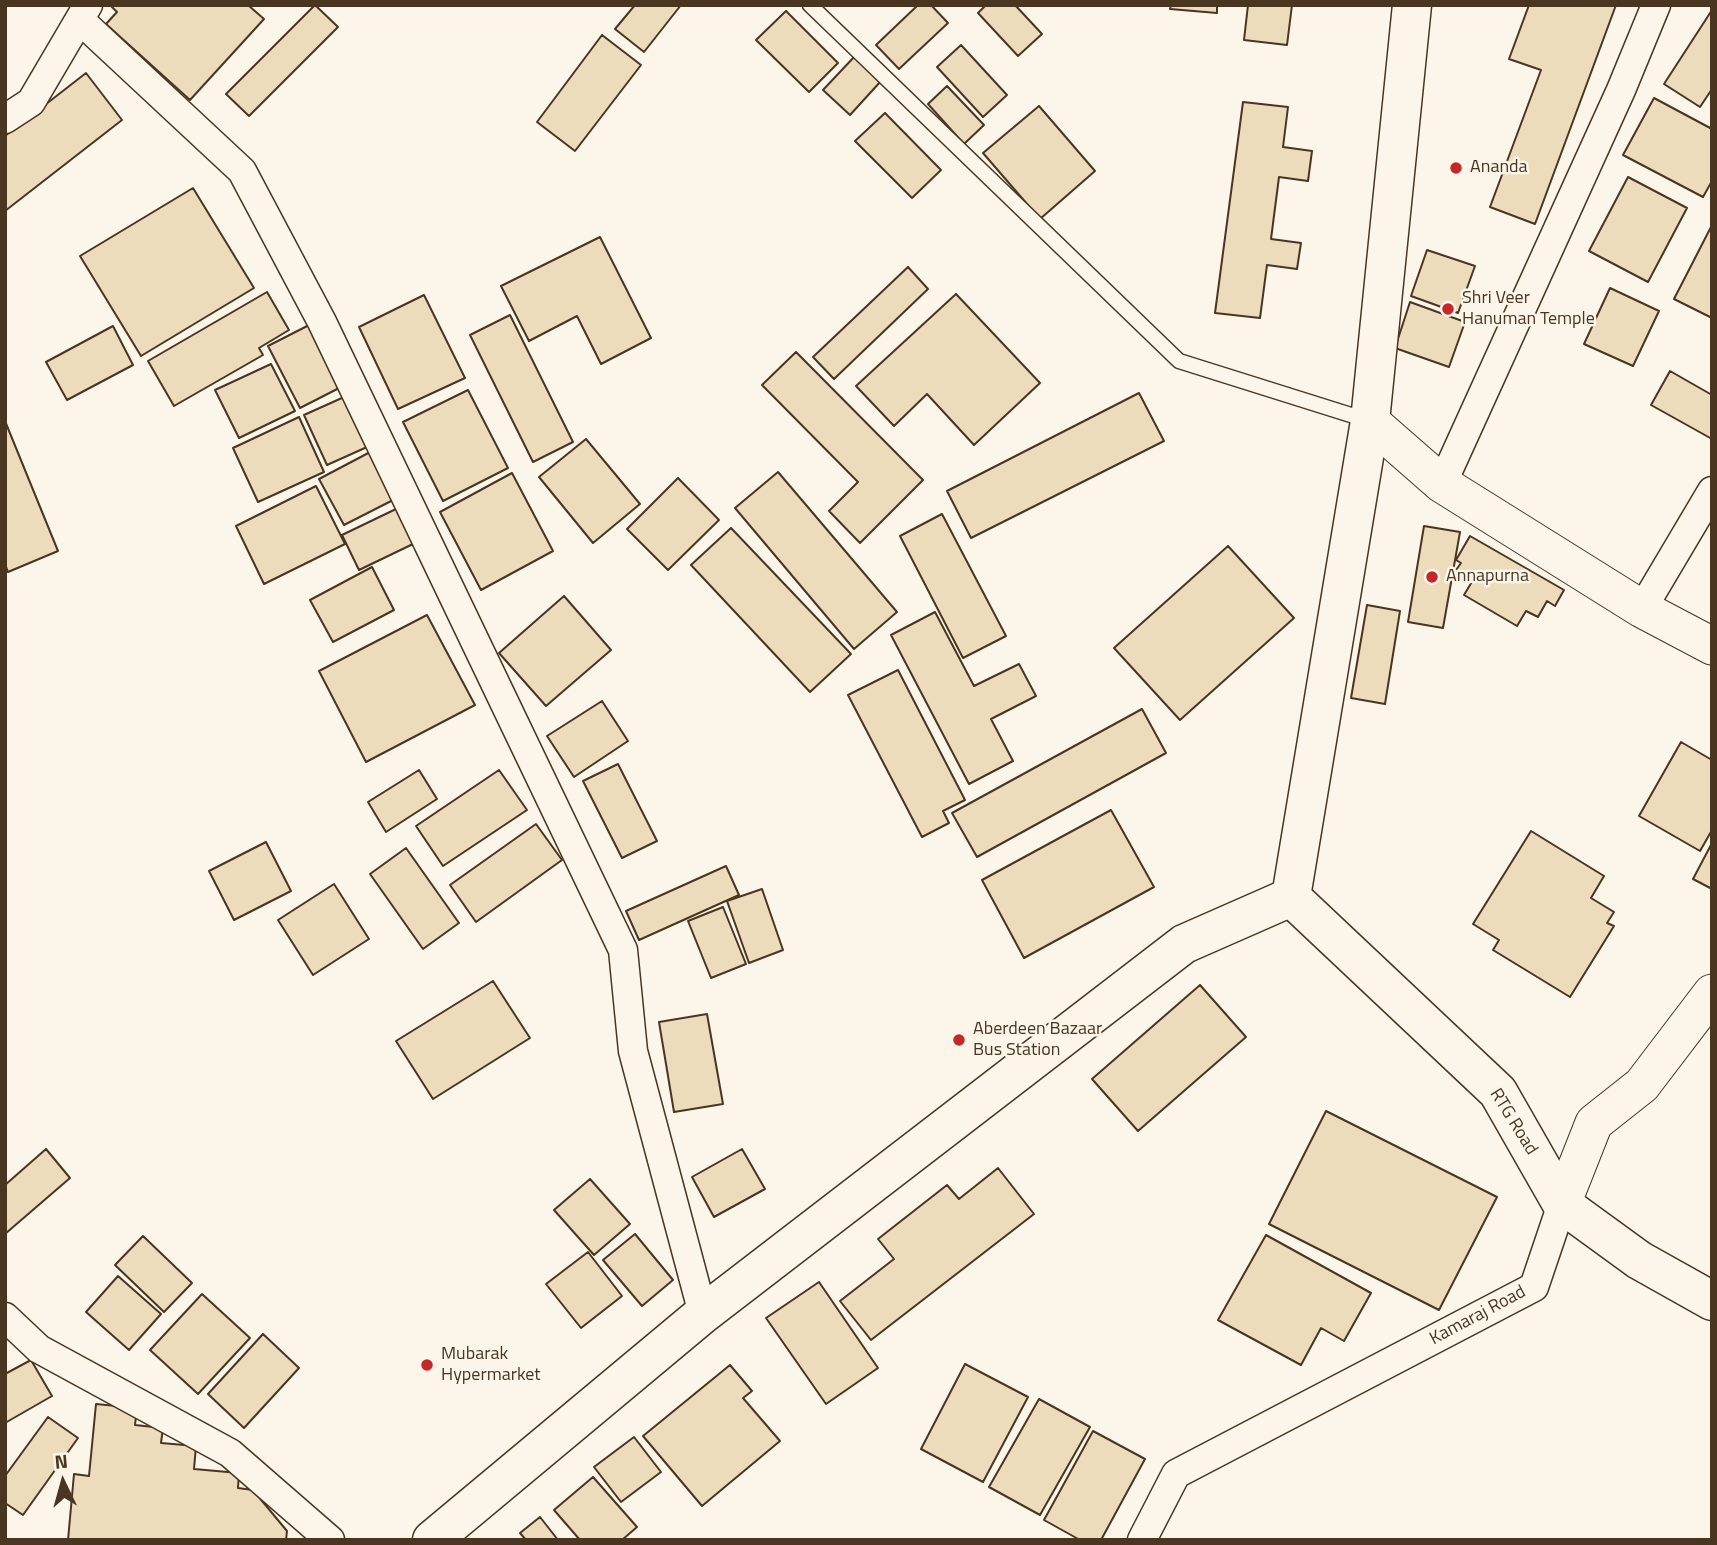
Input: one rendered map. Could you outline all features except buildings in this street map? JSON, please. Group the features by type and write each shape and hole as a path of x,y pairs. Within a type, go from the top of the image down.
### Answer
{"main road":[{"path":"432,1540 703,1314 1184,944 1291,897 1370,421 1412,5"},
{"name":"RTG Road","path":"1291,897 1498,1092 1562,1205 1639,1260 1712,1301"}],"street":[{"path":"1442,484 1621,90 1656,5"},
{"path":"5,119 31,102 84,13 242,171 323,322 623,950 633,1051 703,1314"},
{"path":"1370,421 1442,484 1642,609 1712,646"},
{"path":"1642,609 1712,491"},
{"name":"Kamaraj Road","path":"1142,1540 1176,1474 1534,1287 1594,1123 1642,1086 1712,993"},
{"path":"5,1317 38,1349 230,1453 330,1540"}],"lane":[{"path":"810,5 1179,360 1370,421"}],"place":[{"name":"Ananda","path":"1456,168"},
{"name":"Shri Veer Hanuman Temple","path":"1448,309"},
{"name":"Annapurna","path":"1432,577"},
{"name":"Aberdeen Bazaar Bus Station","path":"959,1040"},
{"name":"Mubarak Hypermarket","path":"427,1365"}]}
